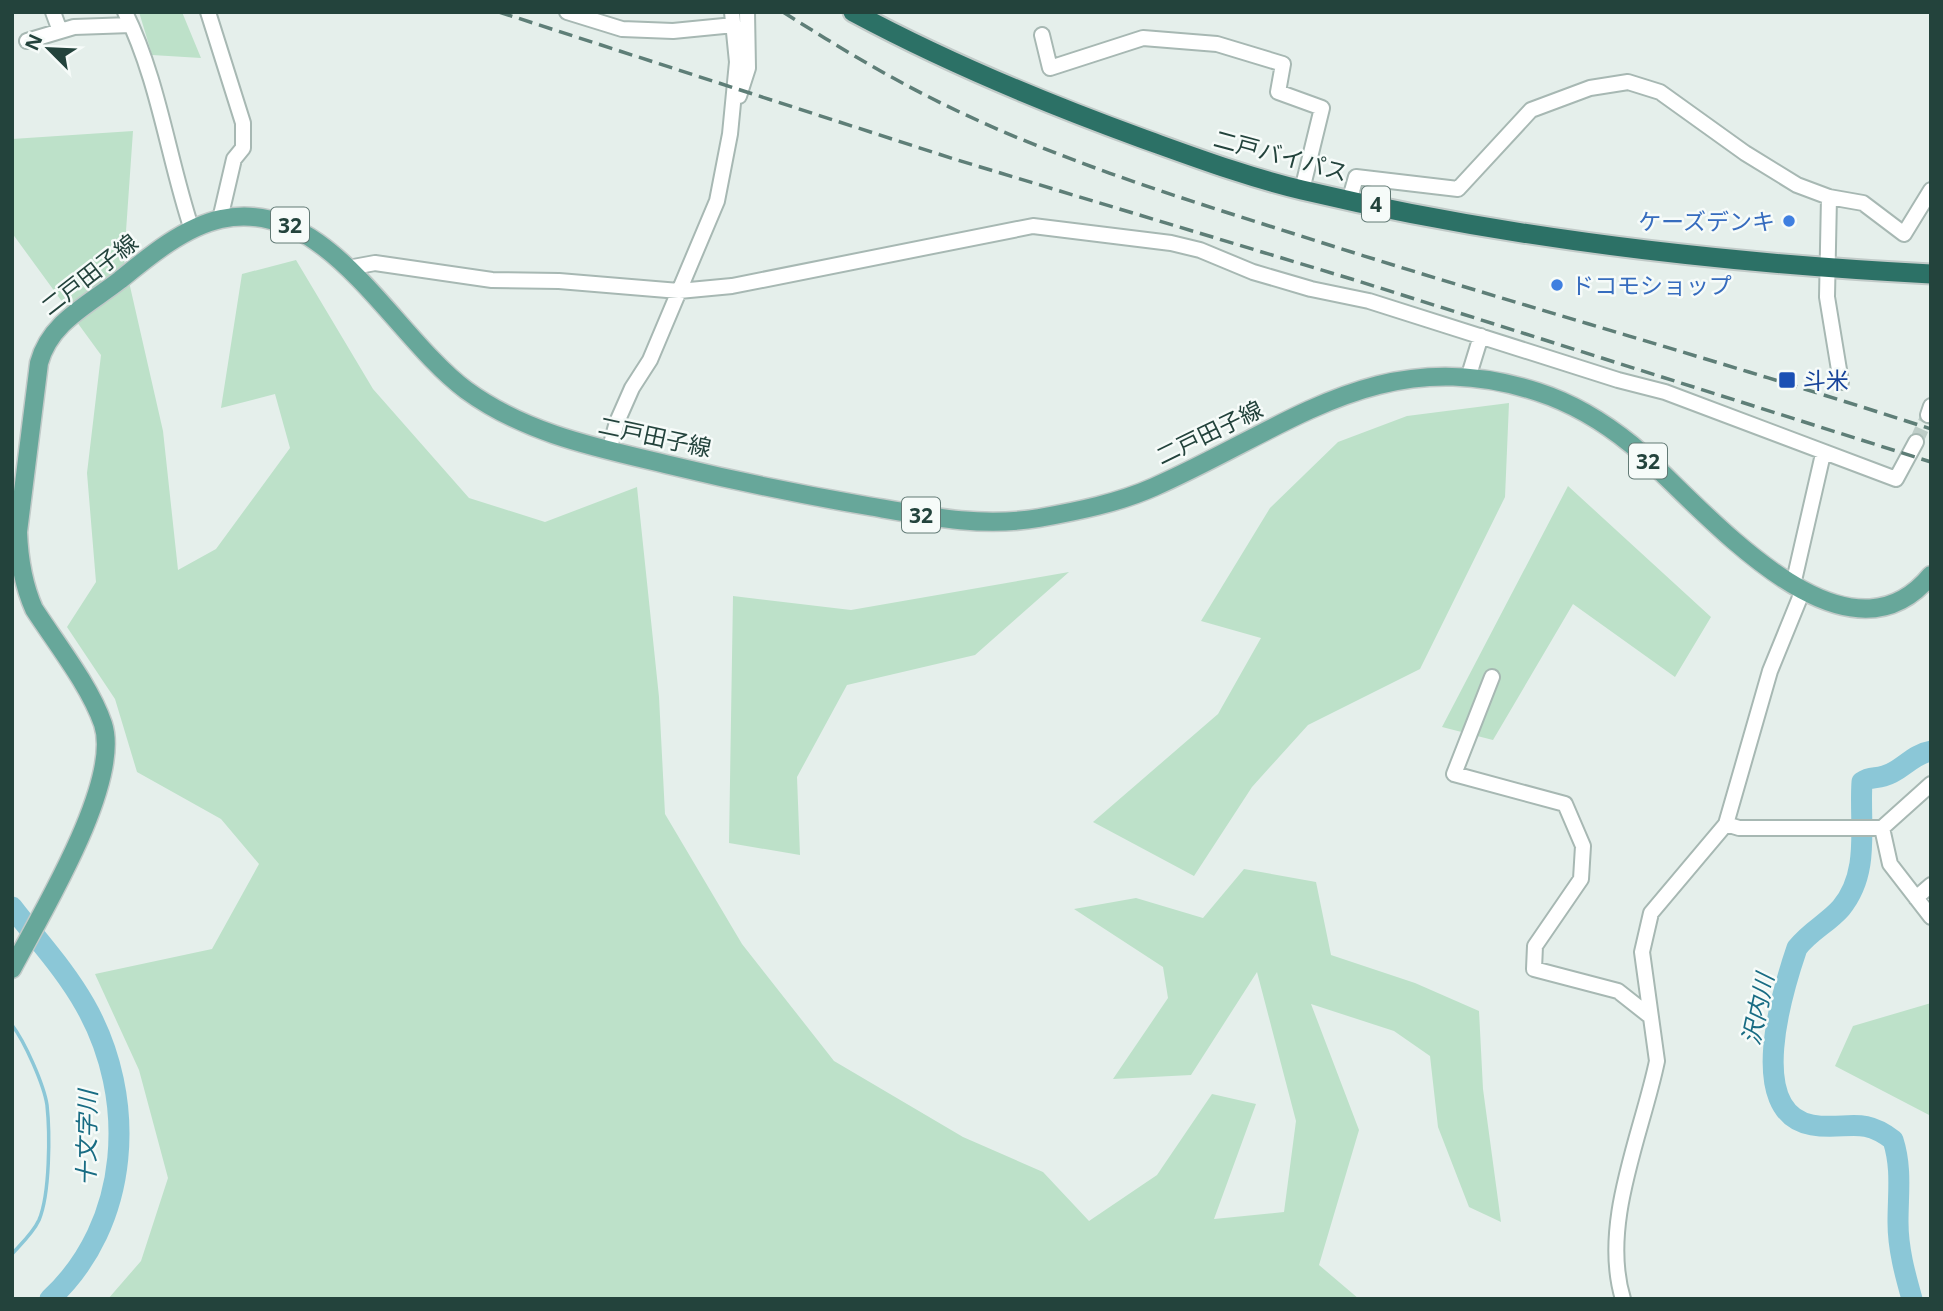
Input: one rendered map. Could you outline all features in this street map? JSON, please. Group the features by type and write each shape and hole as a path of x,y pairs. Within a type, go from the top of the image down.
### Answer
{"highway":[{"name":"二戸バイパス","path":"853,12 932,55 1060,109 1206,162 1302,190 1537,237 1829,269 1931,274"}],"main road":[{"name":"二戸田子線","path":"15,963 96,802 107,754 102,722 34,609 27,592 19,556 18,532 39,363 44,345 62,322 192,230 220,219 254,217 285,222 307,233 348,268 399,327 462,387 534,428 609,451 825,498 959,522 996,522 1071,511 1151,488 1310,409 1382,382 1427,375 1469,375 1504,381 1548,395 1590,416 1629,443 1720,527 1798,588 1839,608 1856,610 1900,599 1928,581 1931,575"}],"street":[{"path":"53,12 60,31"},
{"path":"208,12 243,123 243,148 234,159 220,219"},
{"path":"567,12 622,29 673,31 733,18 737,62 732,117 716,201 650,360 632,388 609,451"},
{"path":"732,117 748,68 747,12"},
{"path":"27,41 74,27 128,19 152,83 175,180 192,230"},
{"path":"1042,35 1050,68 1143,38 1217,44 1283,64 1278,92 1322,108 1302,190"},
{"path":"1350,198 1356,177 1458,189 1531,110 1590,88 1628,82 1660,92 1745,153 1797,185 1829,197 1863,204 1904,234 1931,191"},
{"path":"1829,197 1827,297 1841,382"},
{"path":"348,268 375,263 492,280 559,281 679,291 732,286 1033,226 1171,243 1228,260 1252,272 1311,289 1369,301 1618,380 1665,392 1738,417 1823,454 1840,456 1896,479 1916,442"},
{"path":"1469,375 1481,336"},
{"path":"1623,1299 1619,1220 1624,1181 1657,1061 1642,952 1651,914 1663,895 1726,824 1770,671 1798,588 1823,454"},
{"path":"1492,677 1454,774 1565,804 1583,846 1580,879 1535,946 1535,969 1618,991 1651,1017"},
{"path":"1726,824 1738,828 1882,828 1929,789"},
{"path":"1882,828 1890,864 1931,917"},
{"path":"1916,898 1931,886"}],"green space":[{"path":"139,12 182,12 201,58 152,55"},
{"path":"133,131 124,260 163,431 178,570 216,549 290,448 275,394 221,408 242,274 296,260 373,389 469,498 545,522 637,487 659,697 665,814 742,944 834,1061 963,1137 1043,1172 1089,1221 1157,1175 1212,1094 1256,1104 1214,1219 1284,1212 1296,1121 1257,972 1191,1075 1113,1079 1168,998 1163,967 1074,909 1136,898 1203,918 1244,869 1316,882 1331,955 1415,983 1479,1011 1483,1089 1501,1222 1469,1207 1438,1127 1430,1056 1394,1031 1311,1004 1359,1130 1319,1265 1359,1299 108,1299 141,1261 168,1178 139,1070 95,974 212,949 259,864 221,819 137,772 115,699 67,627 96,582 87,473 101,355 12,233 12,139"},
{"path":"1509,403 1505,497 1420,669 1308,725 1252,787 1194,876 1093,822 1218,714 1261,638 1201,621 1270,508 1338,442 1407,416"},
{"path":"1568,486 1711,617 1675,677 1573,604 1493,740 1442,727"},
{"path":"1069,572 975,655 847,685 797,777 800,855 729,843 733,596 851,610"},
{"path":"1931,1003 1931,1116 1835,1066 1853,1026"}],"waterway":[{"name":"沢内川","path":"1912,1299 1899,1242 1899,1171 1893,1140 1872,1128 1812,1125 1791,1116 1779,1098 1774,1075 1774,1047 1784,991 1797,948 1841,908 1857,879 1862,847 1862,782 1890,774 1931,751"},
{"name":"十文字川","path":"12,907 60,967 85,1005 102,1041 113,1080 119,1119 118,1159 111,1198 97,1234 77,1269 50,1299"},
{"path":"12,1025 28,1053 45,1097 49,1147 43,1209 30,1234 12,1254"}],"tunnel":[{"path":"1916,442 1928,415"}],"railway":[{"path":"499,12 954,159 1358,281 1931,462"},
{"path":"783,12 862,60 943,104 1030,143 1120,177 1380,261 1931,429"}],"place":[{"name":"ケーズデンキ","path":"1789,221"},
{"name":"ドコモショップ","path":"1557,285"},
{"name":"斗米","path":"1787,380"}]}
